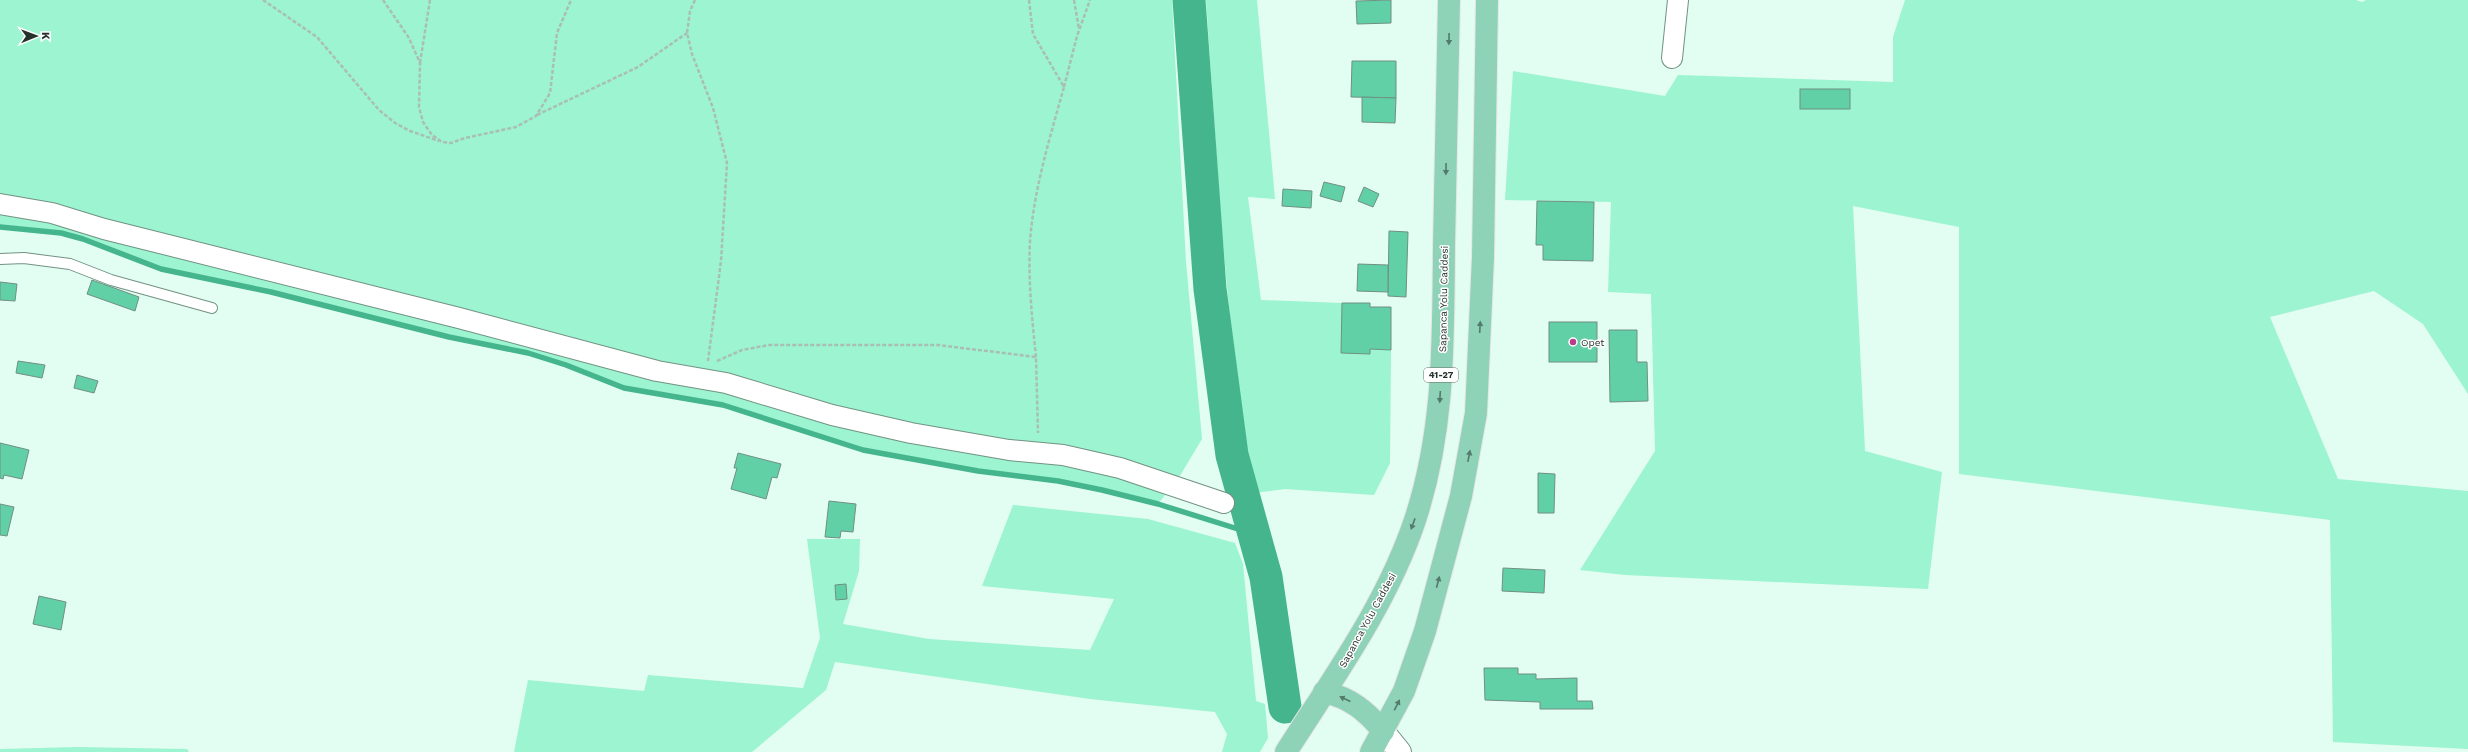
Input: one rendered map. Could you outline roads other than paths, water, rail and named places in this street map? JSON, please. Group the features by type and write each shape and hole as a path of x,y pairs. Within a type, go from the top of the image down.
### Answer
{"highway":[{"name":"Sapanca Yolu Caddesi","path":"1286,752 1343,664 1395,569 1415,521 1430,463 1440,412 1443,345 1449,0"},
{"path":"1371,752 1404,691 1424,631 1461,496 1476,414 1483,257 1487,0"},
{"path":"1324,692 1341,696 1355,703 1383,731"}],"street":[{"path":"1672,58 1678,0"},
{"path":"0,204 52,213 104,229 452,316 657,370 726,383 832,415 911,433 1009,450 1063,454 1120,468 1224,503"},
{"path":"1383,731 1400,752"}],"lane":[{"path":"0,259 24,258 70,264 111,280 212,308"}],"waterway":[{"path":"1189,0 1210,289 1232,455 1266,577 1285,707"},
{"path":"0,227 61,233 83,239 161,269 271,292 449,337 528,353 566,365 624,388 723,405 863,450 978,471 1058,481 1102,490 1158,504 1254,534"}],"place":[{"name":"Opet","path":"1573,342"}]}
